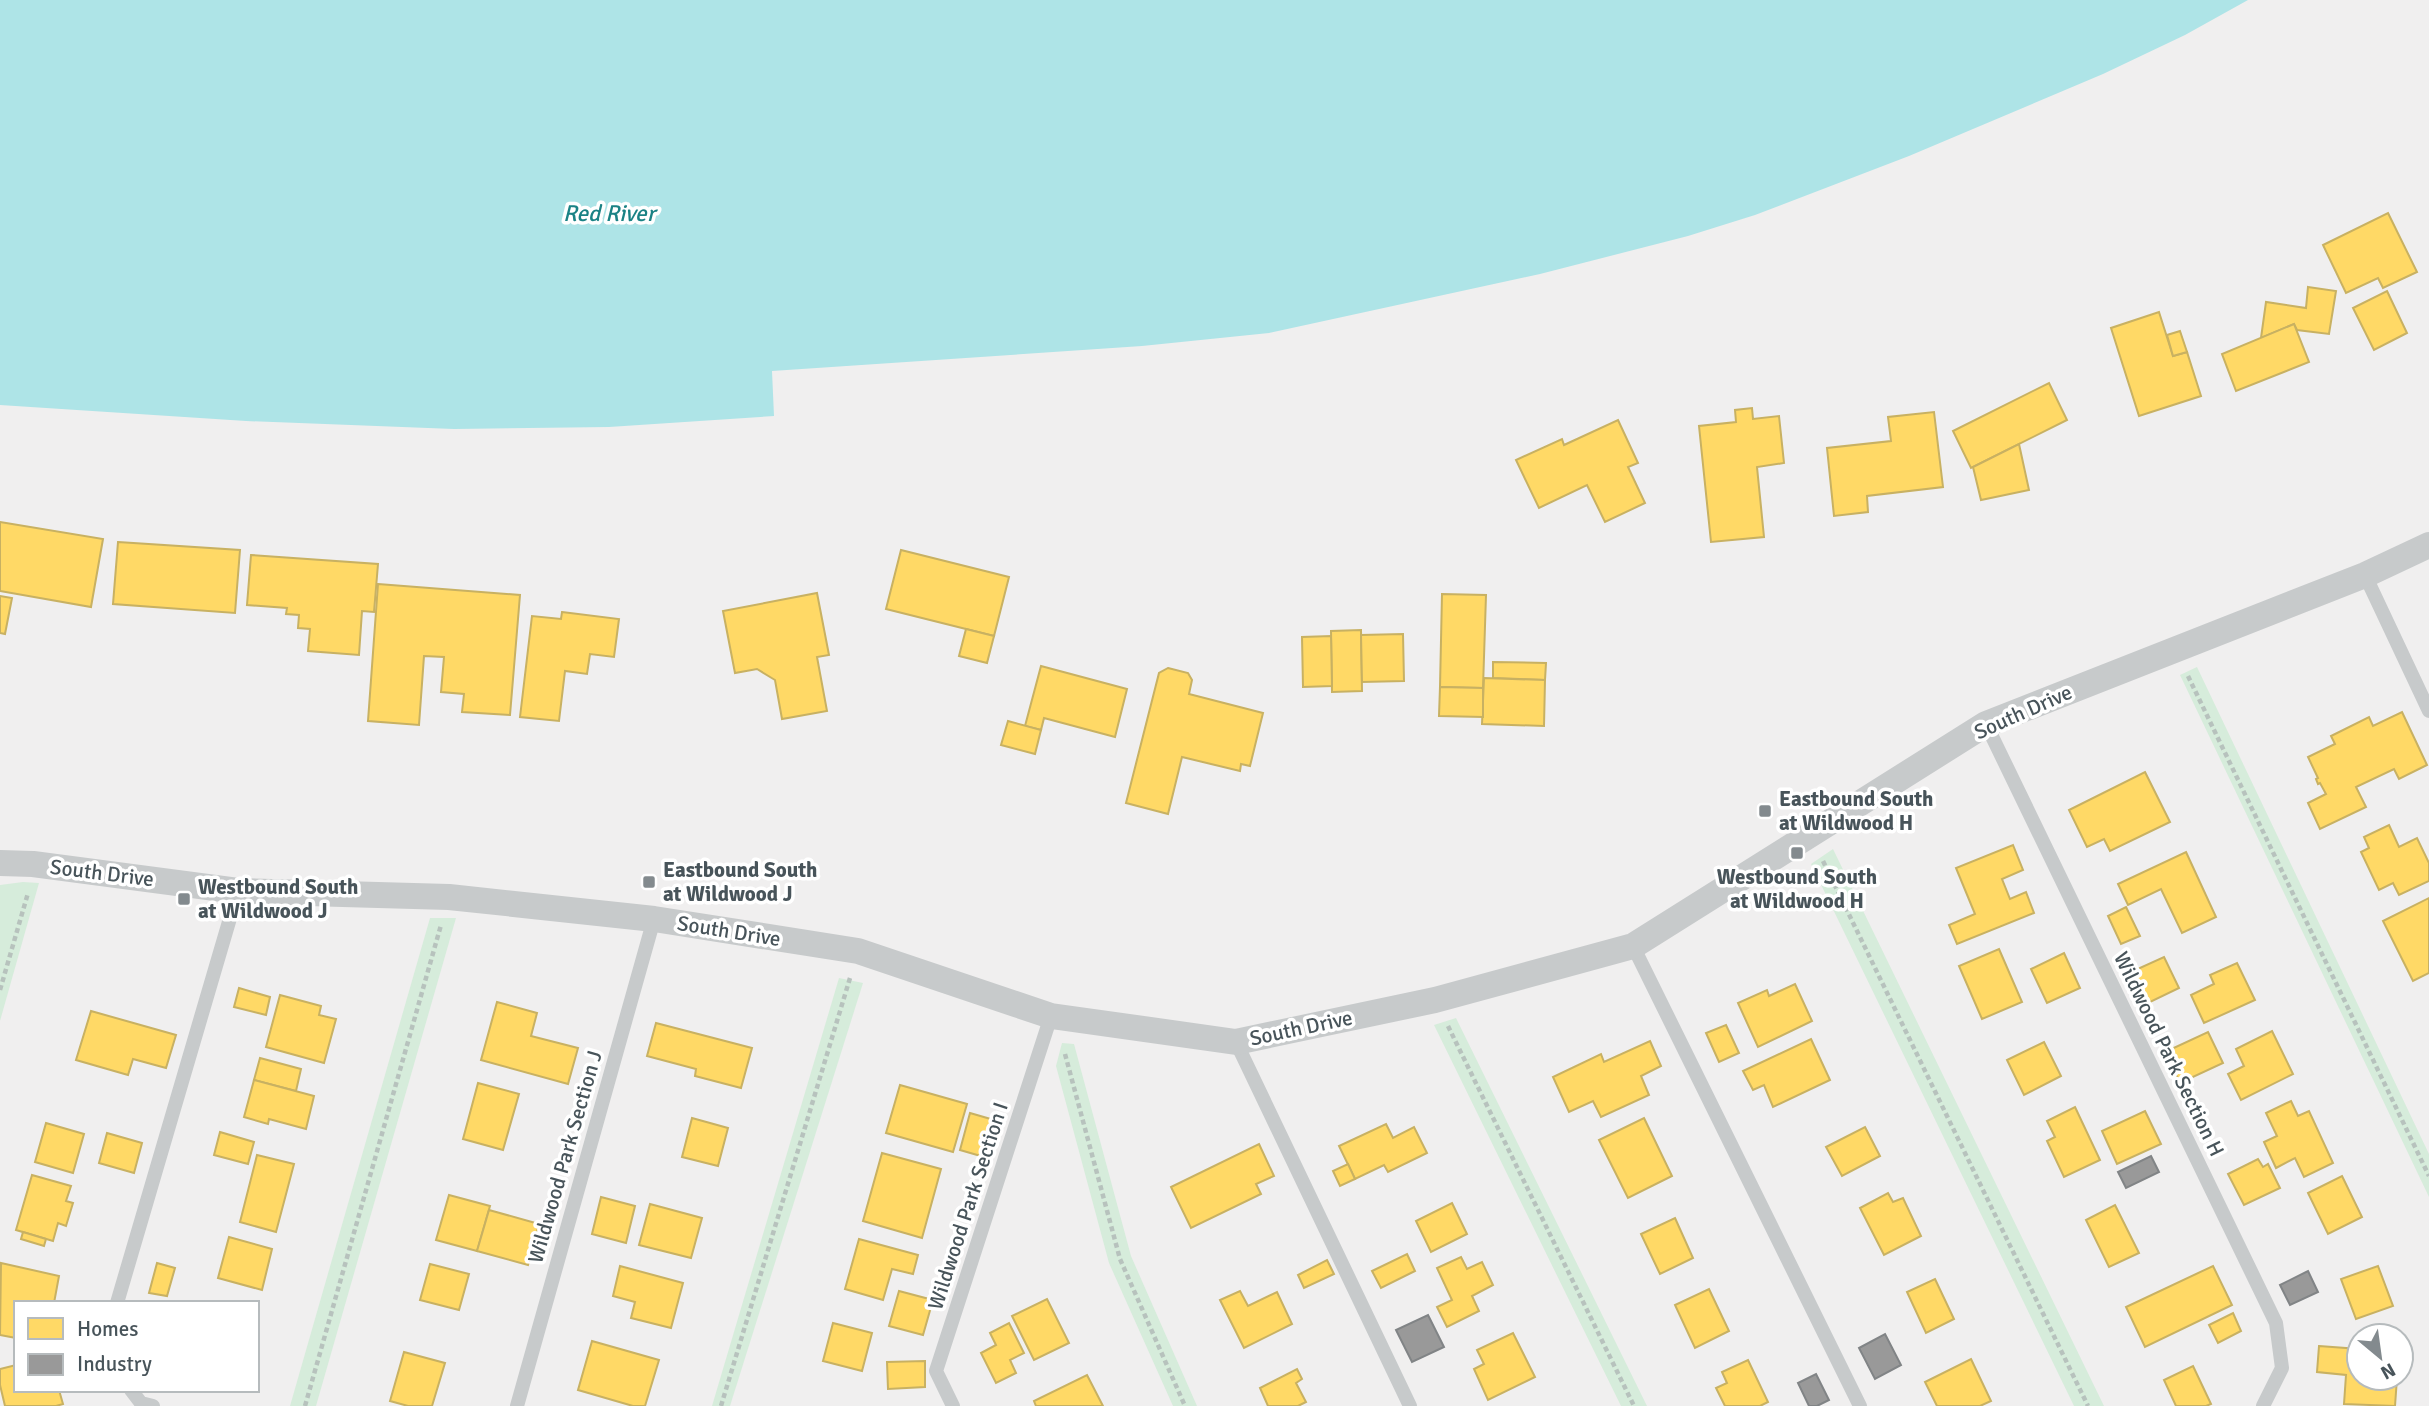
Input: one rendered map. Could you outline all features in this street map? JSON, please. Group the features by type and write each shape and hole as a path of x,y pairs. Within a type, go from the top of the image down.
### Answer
{"street":[{"name":"South Drive","path":"0,863 36,864 238,891 449,897 654,919 858,951 1051,1016 1236,1042 1435,1000 1633,946 1986,724 2365,575 2429,545"}],"lane":[{"path":"2365,575 2429,711"},
{"name":"Wildwood Park Section H","path":"1986,724 2276,1323 2282,1368 2263,1406"},
{"path":"118,1301 238,891"},
{"name":"Wildwood Park Section J","path":"517,1406 654,919"},
{"path":"1633,946 1860,1406"},
{"name":"Wildwood Park Section I","path":"953,1406 936,1371 1051,1016"},
{"path":"1236,1042 1410,1406"},
{"path":"133,1392 141,1403 153,1406"}],"path":[{"path":"2176,649 2429,1177"},
{"path":"1811,835 2088,1406"},
{"path":"0,989 36,864"},
{"path":"305,1406 449,897"},
{"path":"721,1406 858,951"},
{"path":"1435,1000 1634,1406"},
{"path":"1051,1016 1062,1043 1120,1259 1185,1406"}],"green space":[{"path":"2197,667 2429,1154 2429,1197 2180,675"},
{"path":"1833,849 2104,1406 2074,1406 1811,864"},
{"path":"39,883 0,1021 0,885"},
{"path":"430,918 456,918 316,1406 290,1406"},
{"path":"839,978 863,983 730,1406 712,1406"},
{"path":"1456,1018 1647,1406 1621,1406 1434,1025"},
{"path":"1062,1043 1074,1044 1131,1256 1197,1406 1173,1406 1109,1263 1056,1066"}],"water":[{"name":"Red River","path":"0,0 2248,0 2185,35 2103,74 1909,156 1755,215 1688,236 1540,274 1269,333 1142,346 772,371 774,416 609,427 454,429 246,421 0,405"}],"building: Homes":[{"path":"2388,213 2417,272 2383,288 2378,278 2346,293 2323,245"},
{"path":"2308,287 2336,291 2329,334 2297,330 2294,324 2261,338 2266,302 2306,308"},
{"path":"2387,291 2407,333 2374,350 2353,308"},
{"path":"2159,312 2173,356 2187,352 2201,396 2139,416 2111,328"},
{"path":"2294,324 2309,362 2236,391 2222,354"},
{"path":"2180,331 2187,352 2173,356 2167,335"},
{"path":"2049,383 2067,420 1971,468 1953,431"},
{"path":"1752,408 1753,419 1779,416 1784,463 1757,467 1764,537 1711,542 1699,426 1736,422 1735,410"},
{"path":"1934,412 1943,487 1867,496 1868,512 1834,516 1827,448 1891,441 1888,417"},
{"path":"1618,420 1638,463 1628,467 1645,503 1605,522 1587,485 1539,508 1516,460 1562,439 1564,445"},
{"path":"2019,444 2029,490 1981,500 1973,467"},
{"path":"0,522 103,539 91,607 0,591"},
{"path":"118,542 240,550 235,613 113,604"},
{"path":"901,550 1009,577 994,636 886,609"},
{"path":"251,555 378,564 374,612 362,611 359,655 308,651 310,629 298,628 299,615 286,614 287,608 247,605"},
{"path":"378,584 520,595 510,715 462,712 464,694 441,692 444,657 424,656 419,725 368,721"},
{"path":"817,593 829,655 817,657 827,711 782,719 775,680 757,669 735,673 723,611"},
{"path":"1442,594 1486,595 1483,688 1440,687"},
{"path":"0,596 12,598 5,634 0,633"},
{"path":"562,612 619,619 614,657 590,654 587,674 565,671 559,721 520,717 532,616 561,619"},
{"path":"966,629 994,636 987,663 959,656"},
{"path":"1361,630 1362,691 1332,692 1331,631"},
{"path":"1403,634 1404,681 1362,682 1361,635"},
{"path":"1331,636 1332,686 1303,687 1302,637"},
{"path":"1493,662 1546,663 1545,680 1493,678"},
{"path":"1041,666 1127,689 1115,737 1044,718 1041,730 1025,726"},
{"path":"1168,668 1188,673 1192,680 1189,694 1263,713 1250,766 1241,764 1240,771 1182,757 1168,814 1126,803 1159,673"},
{"path":"1484,678 1545,680 1544,726 1482,724"},
{"path":"1440,687 1483,688 1483,717 1439,716"},
{"path":"2402,712 2427,765 2399,779 2394,769 2356,787 2366,807 2320,829 2308,803 2326,794 2320,783 2318,784 2308,757 2335,744 2331,736 2369,717 2373,726"},
{"path":"1008,721 1041,730 1035,754 1001,745"},
{"path":"2145,772 2170,822 2110,851 2104,839 2087,847 2069,810"},
{"path":"2389,825 2399,847 2417,838 2429,863 2429,881 2399,895 2393,883 2379,890 2361,852 2369,848 2364,837"},
{"path":"2013,845 2023,870 2002,879 2010,899 2026,892 2034,913 1957,944 1949,925 1975,914 1956,868"},
{"path":"2186,852 2216,917 2182,933 2161,889 2128,905 2118,884"},
{"path":"2429,898 2429,973 2413,981 2383,921"},
{"path":"2126,907 2140,936 2121,944 2108,916"},
{"path":"1999,949 2022,1002 1982,1019 1959,966"},
{"path":"2064,953 2080,988 2047,1003 2031,969"},
{"path":"2164,957 2179,988 2146,1004 2131,972"},
{"path":"2237,963 2255,1000 2204,1023 2191,995 2214,984 2210,975"},
{"path":"1795,984 1812,1021 1758,1047 1738,1003 1767,990 1769,996"},
{"path":"239,988 270,997 266,1015 234,1007"},
{"path":"280,995 321,1006 319,1015 336,1019 324,1063 266,1047"},
{"path":"497,1002 537,1013 531,1036 578,1048 568,1084 481,1060"},
{"path":"91,1011 176,1035 166,1068 133,1059 128,1075 76,1060"},
{"path":"656,1023 752,1048 741,1088 695,1076 696,1069 647,1056"},
{"path":"1726,1025 1739,1053 1719,1062 1706,1033"},
{"path":"2272,1031 2293,1074 2241,1100 2228,1074 2244,1066 2236,1049"},
{"path":"2208,1032 2223,1063 2180,1083 2165,1052"},
{"path":"1811,1039 1830,1080 1773,1107 1764,1085 1753,1090 1743,1071"},
{"path":"1650,1041 1661,1066 1641,1076 1649,1095 1601,1117 1593,1101 1569,1112 1553,1077 1601,1054 1604,1062"},
{"path":"2044,1042 2061,1076 2024,1095 2007,1060"},
{"path":"260,1058 301,1069 296,1091 254,1080"},
{"path":"254,1080 314,1096 306,1129 269,1119 268,1124 244,1117"},
{"path":"478,1083 519,1094 503,1150 463,1139"},
{"path":"900,1085 967,1104 953,1152 886,1133"},
{"path":"2291,1101 2298,1116 2309,1111 2333,1163 2304,1177 2295,1158 2276,1168 2264,1142 2277,1136 2266,1113"},
{"path":"2075,1107 2100,1160 2064,1177 2047,1141 2055,1137 2047,1121"},
{"path":"2145,1111 2161,1144 2117,1164 2102,1131"},
{"path":"970,1113 1001,1122 991,1159 960,1150"},
{"path":"692,1118 728,1128 718,1166 682,1157"},
{"path":"1644,1118 1672,1176 1628,1198 1599,1140"},
{"path":"46,1123 84,1134 73,1173 35,1162"},
{"path":"1386,1124 1393,1138 1414,1127 1427,1153 1388,1172 1384,1165 1355,1179 1339,1146"},
{"path":"1865,1127 1880,1156 1842,1176 1826,1147"},
{"path":"220,1132 254,1142 248,1164 214,1155"},
{"path":"107,1133 142,1143 134,1173 99,1163"},
{"path":"1259,1144 1274,1176 1256,1184 1261,1194 1191,1228 1171,1187"},
{"path":"882,1153 941,1169 922,1238 863,1221"},
{"path":"257,1155 294,1164 276,1232 240,1222"},
{"path":"2258,1159 2263,1167 2268,1164 2280,1188 2244,1205 2228,1174"},
{"path":"1348,1164 1355,1179 1340,1186 1333,1171"},
{"path":"32,1175 71,1186 66,1201 73,1203 66,1226 58,1223 53,1241 16,1230"},
{"path":"2342,1176 2362,1217 2328,1234 2308,1193"},
{"path":"1888,1193 1893,1202 1903,1198 1921,1236 1884,1255 1860,1208"},
{"path":"449,1195 490,1206 477,1251 436,1240"},
{"path":"601,1197 635,1206 626,1243 592,1234"},
{"path":"1452,1203 1467,1234 1431,1252 1416,1221"},
{"path":"650,1204 702,1218 691,1258 639,1245"},
{"path":"2115,1205 2139,1253 2109,1267 2086,1220"},
{"path":"489,1210 539,1224 528,1265 477,1251"},
{"path":"1675,1218 1693,1258 1660,1274 1641,1234"},
{"path":"23,1232 46,1239 44,1246 21,1239"},
{"path":"229,1237 272,1249 262,1290 218,1278"},
{"path":"859,1239 918,1255 913,1274 892,1269 883,1300 845,1289"},
{"path":"1407,1254 1415,1271 1381,1288 1372,1271"},
{"path":"1461,1257 1467,1269 1482,1262 1493,1285 1472,1296 1479,1311 1447,1327 1437,1307 1452,1300 1437,1268"},
{"path":"1327,1260 1334,1274 1304,1288 1298,1275"},
{"path":"1,1263 59,1276 54,1301 14,1301 14,1338 0,1335"},
{"path":"157,1263 175,1268 167,1296 149,1293"},
{"path":"430,1264 469,1274 459,1310 420,1300"},
{"path":"620,1266 683,1283 671,1328 631,1318 635,1302 613,1296"},
{"path":"2213,1266 2232,1305 2145,1347 2126,1307"},
{"path":"2378,1266 2393,1306 2356,1319 2341,1279"},
{"path":"1935,1279 1954,1319 1926,1333 1907,1292"},
{"path":"1709,1289 1729,1331 1695,1348 1675,1305"},
{"path":"899,1291 933,1300 923,1335 889,1326"},
{"path":"1240,1291 1248,1306 1277,1292 1292,1324 1244,1348 1220,1300"},
{"path":"1047,1299 1069,1343 1034,1360 1012,1316"},
{"path":"2233,1313 2241,1331 2218,1343 2209,1325"},
{"path":"833,1323 872,1333 862,1371 823,1361"},
{"path":"1009,1323 1024,1353 1010,1360 1016,1373 996,1383 981,1353 996,1345 990,1333"},
{"path":"1513,1333 1535,1377 1488,1400 1474,1369 1484,1364 1477,1350"},
{"path":"592,1341 659,1360 645,1406 633,1406 578,1390"},
{"path":"2319,1346 2345,1348 2345,1375 2317,1372"},
{"path":"404,1352 445,1363 432,1406 408,1406 390,1401"},
{"path":"1971,1359 1991,1401 1980,1406 1937,1406 1925,1382"},
{"path":"1748,1360 1768,1402 1760,1406 1725,1406 1716,1388 1727,1383 1722,1372"},
{"path":"925,1361 925,1387 888,1389 887,1362"},
{"path":"14,1366 14,1392 60,1392 63,1404 5,1406 0,1385 0,1369"},
{"path":"2193,1366 2211,1404 2176,1406 2164,1380"},
{"path":"1297,1369 1302,1379 1296,1383 1306,1402 1298,1406 1268,1406 1260,1388"},
{"path":"1087,1375 1103,1406 1036,1406 1034,1401"},
{"path":"2345,1390 2345,1392 2396,1392 2395,1406 2344,1404"}],"building: Industry":[{"path":"2151,1156 2159,1172 2126,1188 2118,1172"},
{"path":"2308,1271 2318,1292 2290,1305 2280,1285"},
{"path":"1428,1315 1444,1347 1412,1362 1396,1330"},
{"path":"1885,1334 1901,1365 1875,1379 1859,1348"},
{"path":"1816,1374 1829,1400 1817,1406 1809,1406 1798,1383"}],"place":[{"name":"Eastbound South at Wildwood H","path":"1765,811"},
{"name":"Westbound South at Wildwood H","path":"1797,853"},
{"name":"Eastbound South at Wildwood J","path":"649,882"},
{"name":"Westbound South at Wildwood J","path":"184,899"}]}
